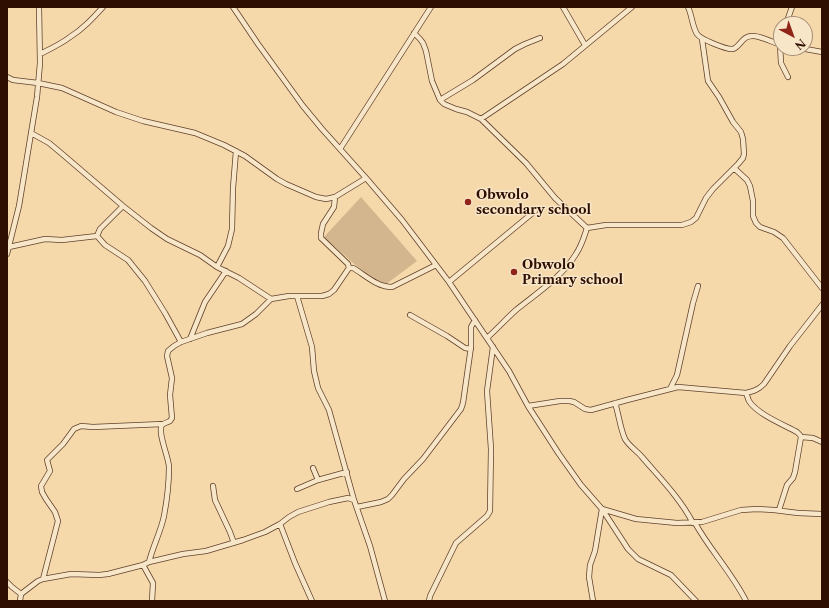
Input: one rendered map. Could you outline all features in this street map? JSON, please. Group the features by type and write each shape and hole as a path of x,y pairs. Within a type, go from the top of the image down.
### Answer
{"street":[{"path":"7,254 20,206 37,97 40,54 40,7"},
{"path":"40,54 71,37 103,7"},
{"path":"233,7 303,106 402,220 436,264 488,338 509,371 528,406 559,454 581,485 602,509 628,549 638,560 671,575 696,601"},
{"path":"340,149 431,7"},
{"path":"563,7 586,45"},
{"path":"481,119 562,64 632,7"},
{"path":"688,7 694,29 697,35 702,39 726,49 733,49 744,39 755,36 773,42"},
{"path":"414,33 423,43 432,81 440,100 444,104 467,112 481,119 526,163 554,198 587,228"},
{"path":"440,100 473,80 515,49 540,38"},
{"path":"587,228 606,225 682,225 691,222 696,218 706,198 713,189 743,158 743,139 741,132 733,122 708,81 702,39"},
{"path":"781,56 782,63 788,77"},
{"path":"7,77 13,80 62,88 116,112 195,133 236,151 277,179 316,197 326,199 335,197 366,178"},
{"path":"31,133 49,143 62,153 123,206 151,228 217,267 239,278 271,299"},
{"path":"217,267 228,246 232,229 236,151"},
{"path":"734,168 747,180 750,186 756,223 760,227 774,232 783,238 822,288"},
{"path":"335,197 334,207 323,224 321,238 348,264 349,268"},
{"path":"98,236 100,229 123,206"},
{"path":"449,282 535,211"},
{"path":"488,338 512,314 550,283 570,262 577,253 584,239 587,228"},
{"path":"9,247 45,239 62,240 98,236"},
{"path":"98,236 105,245 133,265 165,313 181,342"},
{"path":"349,268 353,268 381,286 392,287 436,264"},
{"path":"43,579 58,521 55,512 42,492 41,486 50,471 47,460 63,444 74,429 81,426 93,427 163,424 170,421 172,418 170,396 172,378 167,356 168,351 181,342 207,333 242,324 256,314 271,299 289,296 322,296 328,294 334,290 349,268"},
{"path":"190,339 205,302 226,271"},
{"path":"670,389 677,375 698,286"},
{"path":"297,296 312,347 314,371 318,388 329,410 356,507 370,546 385,601"},
{"path":"528,406 569,401 574,402 585,409 591,410 678,387 746,393 755,391 764,384 790,346 822,305"},
{"path":"410,315 465,348 471,349"},
{"path":"356,507 381,502 388,499 423,459 458,414 463,403 471,349 471,327 475,320"},
{"path":"429,601 430,596 456,543 487,516 490,511 491,449 487,391 493,347"},
{"path":"746,393 750,402 756,409 769,418 797,432 801,437 813,438 822,442"},
{"path":"615,403 621,429 626,440 665,483 679,501 740,588 746,601"},
{"path":"149,562 164,516 167,498 169,465 161,430 163,424"},
{"path":"779,510 787,486 793,478 795,472 801,437"},
{"path":"313,468 318,480"},
{"path":"296,489 318,480 347,472"},
{"path":"213,486 216,500 234,543"},
{"path":"20,601 21,594 43,579 71,574 108,574 183,554 206,551 265,532 298,512 348,498 354,500"},
{"path":"602,509 646,521 677,523 702,522 741,510 757,509 822,514"},
{"path":"593,601 589,577 590,565 595,551 602,509"},
{"path":"280,524 312,601"},
{"path":"143,565 153,583 152,601"},
{"path":"7,582 21,594"}],"shaded area":[{"path":"361,197 417,261 381,288 324,237"}],"place":[{"name":"Obwolo secondary school","path":"468,202"},
{"name":"Obwolo Primary school","path":"514,272"}]}
